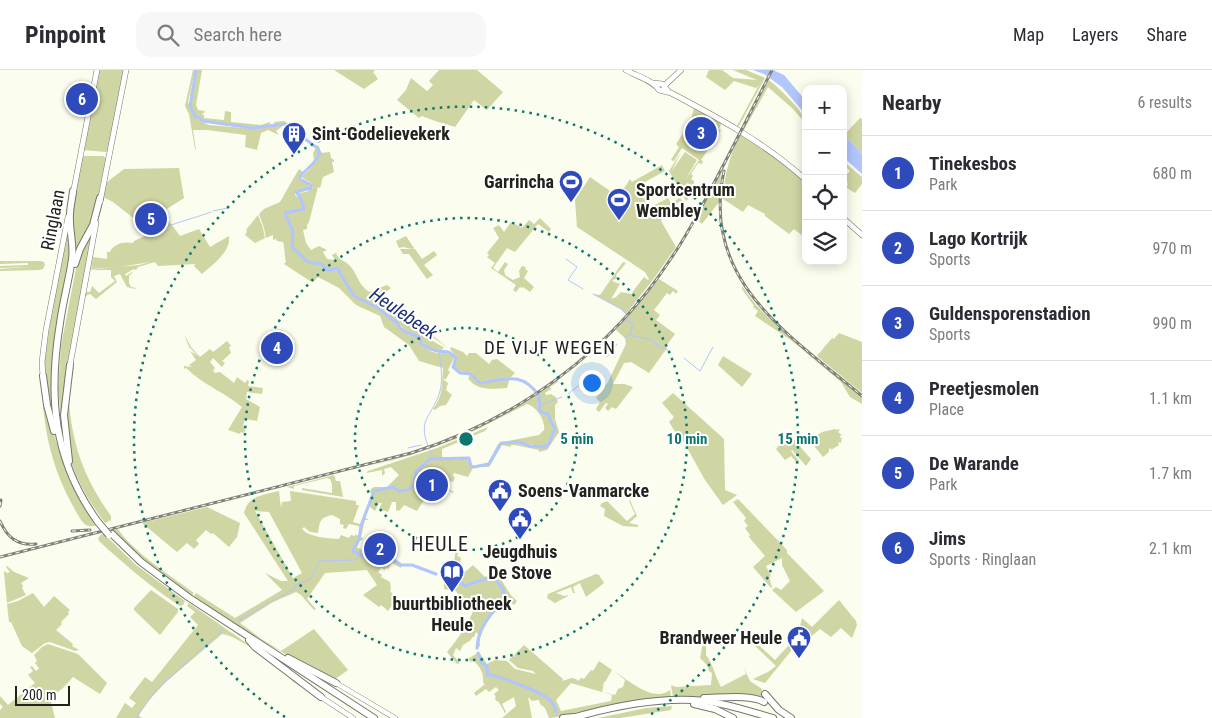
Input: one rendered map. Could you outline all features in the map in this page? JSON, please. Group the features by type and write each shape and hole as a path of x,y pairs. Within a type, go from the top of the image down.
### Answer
{"highway":[{"path":"73,191 70,222 73,248 72,267 56,344 54,410 73,481 82,498 110,534 139,564 368,718"},
{"path":"72,267 93,224 100,198"},
{"path":"66,458 64,415 70,365"},
{"path":"43,376 47,405 56,438 66,458"},
{"path":"250,639 336,683"},
{"path":"250,639 260,650 321,697"},
{"path":"250,639 374,718"},
{"path":"678,700 682,698 741,697 765,700 791,718"},
{"path":"562,718 645,702 678,700 720,704 773,718"},
{"path":"587,718 647,705 690,703 718,706 762,718"},
{"path":"690,703 715,709 734,718"}],"main road":[{"name":"Ringlaan","path":"43,376 42,362 46,330 97,70"},
{"path":"70,365 100,198 126,70"},
{"path":"626,70 661,86 671,94 720,119 759,142 802,177"},
{"path":"661,86 680,70"},
{"path":"661,86 680,70"},
{"path":"845,220 862,235"},
{"path":"336,683 395,718"},
{"path":"321,697 353,718"}],"green space":[{"path":"99,70 124,70 108,150 106,152 83,150"},
{"path":"193,70 195,70 188,102 192,113 198,120 209,125 256,129 275,125 274,122 284,121 292,126 290,128 284,125 276,131 279,135 268,130 261,133 257,150 245,147 246,135 193,130 196,150 189,114 185,106"},
{"path":"197,70 202,70 196,105 198,110 205,111 201,114 204,115 204,118 224,120 225,111 231,112 231,122 261,125 270,122 270,125 256,127 236,126 215,124 201,120 192,112 190,104"},
{"path":"334,70 375,70 373,72 378,79 364,89"},
{"path":"439,70 477,70 503,92 487,110 474,100 455,127 422,116 419,118 397,100 406,90 411,78 427,91 433,85 429,81"},
{"path":"709,70 722,70 733,78 757,80 733,70 746,70 765,78 739,126 737,126 759,85 756,88 734,81 725,90 706,77"},
{"path":"769,80 802,114 802,119 768,87 743,129"},
{"path":"694,107 722,122 719,129 721,130 701,160 703,161 702,164 698,163 691,174 694,184 687,183 683,189 686,190 688,199 686,201 669,171 682,151 671,172 685,152 697,160 685,180 699,160 682,148 674,161 671,160 679,147 676,144 691,121"},
{"path":"860,118 862,119 862,154 847,140 847,132"},
{"path":"740,134 767,151 802,180 802,235 794,229 789,234 765,216 765,214 748,205 743,212 723,199 728,166"},
{"path":"315,145 319,146 321,153 330,152 331,158 334,160 332,162 334,172 323,177 320,188 318,187 307,229 303,230 306,243 311,250 319,246 327,250 323,252 327,259 335,260 332,255 336,253 339,258 350,266 362,285 369,292 387,285 391,288 379,297 390,300 448,348 424,331 421,336 427,337 444,347 440,352 428,348 420,338 408,332 379,308 358,297 350,289 339,269 329,270 320,263 306,261 293,247 293,232 286,212 284,213 292,233 292,248 307,262 321,264 328,271 338,271 355,297 379,309 400,329 419,339 421,345 430,351 447,353 454,358 448,370 450,372 446,379 443,379 448,383 446,390 452,395 446,405 440,406 435,410 433,409 440,395 443,368 419,361 409,345 384,327 380,316 356,305 339,288 318,277 313,282 310,281 284,264 286,262 283,242 276,239 273,240 273,235 266,238 259,214 264,209 280,202 299,169 303,172 314,160 313,153 316,148 319,152 310,167 298,178 310,186 306,190 295,192 295,195 301,200 303,208 301,209 304,210 303,203 298,193 306,192 313,188 311,183 301,177 310,169 317,159 320,151"},
{"path":"84,156 103,156 106,158 93,220 73,260 71,218 82,158"},
{"path":"847,164 862,177 862,184 855,193 847,188 847,174 850,171"},
{"name":"Sportcentrum Wembley","path":"662,165 665,171 636,187 651,207 668,198 671,203 680,198 682,201 672,206 661,221 676,247 626,314 621,309 593,294 600,295 623,262 626,263 616,275 617,278 612,281 620,284 611,299 621,292 631,294 644,277 649,279 645,272 577,227 575,200 590,177 620,198 625,192 623,190 630,179 632,182"},
{"path":"179,168 184,198 162,212 180,236 199,229 210,247 229,236 229,242 224,252 202,274 194,266 195,264 158,266 155,262 138,267 136,270 134,269 125,274 126,276 134,271 129,276 129,283 135,289 127,287 120,274 114,276 117,282 96,299 90,294 83,297 87,292 90,292 92,286 99,293 115,281 111,277 111,270 88,270 118,267 91,269 93,257 107,259 107,252 110,252 116,245 133,243 145,236 141,224 113,202 103,197 106,183 124,169","holes":["150,262 139,265 120,267"]},
{"path":"721,171 719,202 702,224 696,219"},
{"path":"258,215 265,238 255,243 245,235 246,230"},
{"path":"540,218 551,229 549,232 538,224 515,252 507,248 493,268 498,272 505,262 508,264 504,270 505,275 513,280 520,277 519,271 522,266 526,267 525,269 528,271 524,278 534,287 530,292 520,287 516,292 513,290 516,285 491,268 495,263 487,257 489,255 487,253 499,238 493,228 499,225 504,232 511,222 522,228 529,220 534,224"},
{"path":"69,220 69,264 54,338 52,364 52,410 56,434 46,393 44,365 55,291"},
{"path":"94,227 70,351 63,433 58,390 61,346 79,253"},
{"path":"406,236 413,249 422,259 434,251 437,255 424,265 433,275 427,279 409,254 403,254 400,249 412,249 399,248 396,241"},
{"path":"0,261 40,261 44,262 45,265 43,269 39,270 0,271 0,269 28,267 0,268 0,266 28,265 28,263 0,264"},
{"path":"659,279 678,291 676,294 673,291 670,295 667,293 654,310 660,315 656,320 675,334 649,373 631,362 624,363 613,384 624,384 633,387 616,409 612,407 608,411 605,408 608,404 606,403 599,412 596,409 600,402 596,398 608,382 626,344 625,338 616,330"},
{"path":"742,286 756,305 776,325 862,398 862,404 850,397 841,382 792,341 755,316 758,311 753,307"},
{"path":"839,333 862,342 862,393 817,356 832,338 834,339"},
{"path":"184,334 191,347 200,357 210,349 213,352 227,341 231,346 229,347 231,353 222,361 225,363 222,367 213,358 210,362 215,368 213,371 215,373 220,372 234,383 237,377 245,383 247,380 249,381 248,386 263,388 262,394 247,392 246,399 260,407 257,421 245,419 243,426 246,428 244,433 241,432 240,434 228,430 242,407 199,379 186,368 184,369 184,366 192,367 189,365 196,360 190,351 198,356 189,347"},
{"path":"451,347 463,352 467,356 469,353 476,353 489,364 492,360 497,359 515,373 511,377 478,382 472,374 462,373 454,366 457,358 450,349"},
{"path":"723,356 752,374 742,387 718,365"},
{"path":"470,375 480,384 510,378 507,388 491,389 480,387 471,382 468,378"},
{"path":"558,379 558,382 545,393 546,395 552,394 555,396 558,402 555,405 555,419 559,432 547,450 539,452 539,450 515,445 511,445 511,447 502,445 489,467 476,467 477,465 488,463 498,444 516,443 538,448 548,447 555,430 548,445 542,447 517,441 503,442 539,435 544,430 540,414 527,404 462,437 411,455 367,467 411,454 465,434 514,409","holes":["540,400 539,409 542,412 548,413 554,422 555,430 550,417 538,410 537,404"]},
{"path":"42,386 56,441 69,476 86,509 97,525 89,526 82,521 59,477 50,448 44,418"},
{"path":"68,386 71,422 79,455 92,485 111,516 111,520 105,523 85,493 70,459 66,430"},
{"path":"673,393 724,439 725,490 737,495 723,505 705,480 681,437 679,438 669,422 674,417 662,403"},
{"path":"488,427 485,431 442,449 442,457 457,458 432,458 432,460 469,460 473,468 468,477 454,473 453,482 450,481 446,488 453,493 445,489 436,498 428,494 417,511 404,505 399,511 396,510 396,502 392,502 388,512 379,509 382,503 379,503 375,511 369,506 372,498 370,490 374,487 387,487 399,475 391,467 384,469 385,473 382,476 382,470 366,473 368,471 437,448"},
{"path":"835,429 840,430 838,432 842,435 840,436 840,438 842,437 841,443 838,442 839,445 831,450 831,448 829,449 829,452 823,457 811,442 822,432"},
{"path":"789,434 811,459 806,466 792,450 799,461 797,463 791,456 785,460 776,449"},
{"path":"334,475 336,481 340,481 343,497 302,490 302,488 332,493 332,484 330,479 327,478 294,486 294,489 287,487"},
{"path":"279,491 281,508 282,502 291,501 290,491 356,501 356,505 359,505 353,522 360,524 366,508 364,517 369,520 365,520 361,537 363,539 359,542 357,548 361,549 363,554 372,553 374,557 386,552 384,544 389,547 385,558 401,563 401,568 392,563 388,569 381,568 378,572 382,575 381,577 390,582 390,591 397,598 388,611 363,595 377,585 367,570 325,573 307,599 316,609 314,610 296,592 273,602 240,623 281,651 314,629 348,670 334,680 265,643 193,597 196,593 235,618 282,590 265,573 281,581 288,581 244,513 246,507 253,499","holes":["255,511 269,512 302,573 293,578","332,515 340,519 340,524 344,525 343,528 346,529 349,524 359,526 359,537 356,534 355,536 351,535 349,538 341,535 339,539 325,538 314,536 302,529 304,527 310,532 318,533 321,521"]},
{"path":"738,499 824,591 796,612 772,590 776,587 781,590 790,581 782,565 782,558 766,566 771,576 769,577 771,588 753,567 765,556 749,537 750,535 745,528 748,526 744,521 746,518 733,502"},
{"path":"630,500 637,516 629,523 638,525 638,527 623,526 604,516 605,509 600,506 607,501 627,521 635,514"},
{"path":"207,507 240,523 237,537 229,547 213,533 211,534 206,530 196,540 199,544 194,549 187,543 177,552 142,523"},
{"path":"118,529 143,555 194,593 191,596 139,557 111,530"},
{"path":"103,533 136,565 185,601 183,605 180,606 138,575 99,541 98,538"},
{"path":"456,550 459,551 457,556 461,558 462,570 465,572 473,565 485,577 493,572 497,577 499,576 510,594 517,601 514,605 507,600 506,604 496,611 487,622 481,634 480,646 476,650 478,634 476,632 474,637 463,645 460,651 456,648 453,655 460,663 457,664 447,652 469,621 476,601 460,597 456,591 444,589 444,575 453,575 453,568 443,564 453,566"},
{"path":"7,566 14,572 29,578 21,583 26,595 7,603 4,571 10,572"},
{"path":"596,574 599,575 604,583 586,597 580,583 573,587 575,593 573,593 571,587 556,593 568,596 555,603 547,598 548,594"},
{"path":"151,590 178,609 178,612 160,635 134,610"},
{"path":"33,593 44,607 54,596 70,610 56,630 73,644 72,646 79,650 75,651 50,642 45,643 32,653 22,646 11,622 9,622 7,604 18,601"},
{"path":"839,600 856,621 857,625 852,638 841,628 831,637 820,629 800,646 796,644 802,618 812,627"},
{"path":"189,603 265,656 310,692 292,681 292,679 268,660 239,640 222,634 167,681 148,701 140,713 139,716 142,718 116,718 125,703 132,708 136,703 129,698 145,677 152,682 198,625 190,617 195,612 187,606"},
{"path":"704,637 706,638 706,655 721,687 746,674 743,666 750,681 762,689 761,696 673,697 671,685 676,687 711,685 712,673 700,658"},
{"path":"754,641 775,660 790,644 791,651 765,683 753,679 776,666 752,643"},
{"path":"48,644 78,654 107,683 100,694 73,677 50,698 55,718 0,718 0,710 3,707 0,704 0,696 8,705 35,683 28,675 33,671 30,667 32,666 36,671 39,668 35,663 37,661 34,655"},
{"path":"524,645 563,679 562,681 572,678 578,681 581,678 584,679 591,670 593,671 599,661 612,670 604,682 602,692 615,695 618,689 623,687 625,680 614,671 641,689 649,692 656,694 670,690 671,697 549,718 539,700 532,701 528,697 532,718 502,718 516,706 514,697 502,704 506,712 504,713 495,698 494,694 499,690 496,687 489,692 486,689 476,696 474,693 485,684 483,683 480,668 474,661 471,662 468,659 479,652 487,664 495,660 507,661 515,669 536,674 533,671 518,668 509,660 513,656 515,657 514,655","holes":["571,683 612,695 611,701 561,711 556,700"]},
{"path":"672,706 671,710 620,718 598,718 646,708"}],"water":[{"path":"753,70 773,70 784,75 802,96 802,110 782,87 764,74"},
{"path":"847,140 862,154 862,174 847,161"}],"waterway":[{"name":"Heulebeek","path":"196,70 190,106 195,116 203,121 253,128 284,124 289,125 296,132"},
{"name":"Heulebeek","path":"300,135 317,148 320,153 313,164 300,176 300,179 311,185 311,188 296,192 301,199 304,209 285,213 293,232 292,247 308,262 322,264 327,270 337,269 354,296 378,308 397,323 400,328 420,338 421,344 433,350 450,353 456,358 453,367 460,373 470,374 480,383 505,379 519,380 526,383 539,396 540,410 548,414 555,429 549,444 545,447 530,446 519,442 501,443 489,464 474,467 471,466 469,458 430,459 416,472 415,484 408,490 399,491 393,487 374,491 361,526 359,539 353,550 354,552 371,559 394,560 401,565 412,565 436,574"},
{"path":"213,211 228,208"},
{"path":"154,232 211,212"},
{"path":"146,239 145,237 153,233"},
{"path":"566,259 577,267 568,280 583,289"},
{"name":"Heulebeek","path":"340,271 342,265"},
{"path":"593,294 621,309 626,314"},
{"path":"628,316 626,320 633,324 630,335"},
{"path":"625,337 630,335 652,340 658,346 670,351"},
{"path":"607,357 617,344"},
{"path":"684,358 700,371 713,347"},
{"path":"428,446 424,429 427,417 437,399 441,386 439,352"},
{"path":"473,377 481,369"},
{"path":"568,394 586,380"},
{"path":"538,406 562,397"},
{"path":"408,448 421,445"},
{"path":"429,449 433,458"},
{"path":"237,621 294,589 296,585 311,579 319,561 355,560 358,554"},
{"name":"Heulebeek","path":"444,576 453,577 465,586 493,576 503,589 505,602 495,610 486,622 479,635 477,648"},
{"path":"136,718 157,689 223,630"},
{"name":"Heulebeek","path":"478,653 482,663 487,666 488,675 511,681 539,693 551,701 556,712"}],"railway":[{"path":"0,557 411,453 450,439 488,422 524,401 558,378 591,352 648,291 693,223 772,70"},
{"path":"724,171 720,210 725,244 738,274 757,302 780,327 862,396"},
{"path":"0,506 1,500"},
{"path":"0,521 6,532 13,539 23,544 36,544"},
{"path":"72,531 90,530"}],"place":[{"name":"Jims","path":"82,99"},
{"name":"Guldensporenstadion","path":"701,133"},
{"name":"Sint-Godelievekerk","path":"294,155"},
{"name":"Garrincha","path":"571,203"},
{"name":"De Warande","path":"151,219"},
{"name":"Sportcentrum Wembley","path":"619,221"},
{"name":"Preetjesmolen","path":"277,348"},
{"name":"Tinekesbos","path":"432,485"},
{"name":"Soens-Vanmarcke","path":"500,512"},
{"name":"Jeugdhuis De Stove","path":"520,540"},
{"name":"Lago Kortrijk","path":"380,549"},
{"name":"buurtbibliotheek Heule","path":"452,593"},
{"name":"Brandweer Heule","path":"799,659"}],"district":[{"name":"DE VIJF WEGEN","path":"550,347"},
{"name":"HEULE","path":"440,544"}]}
